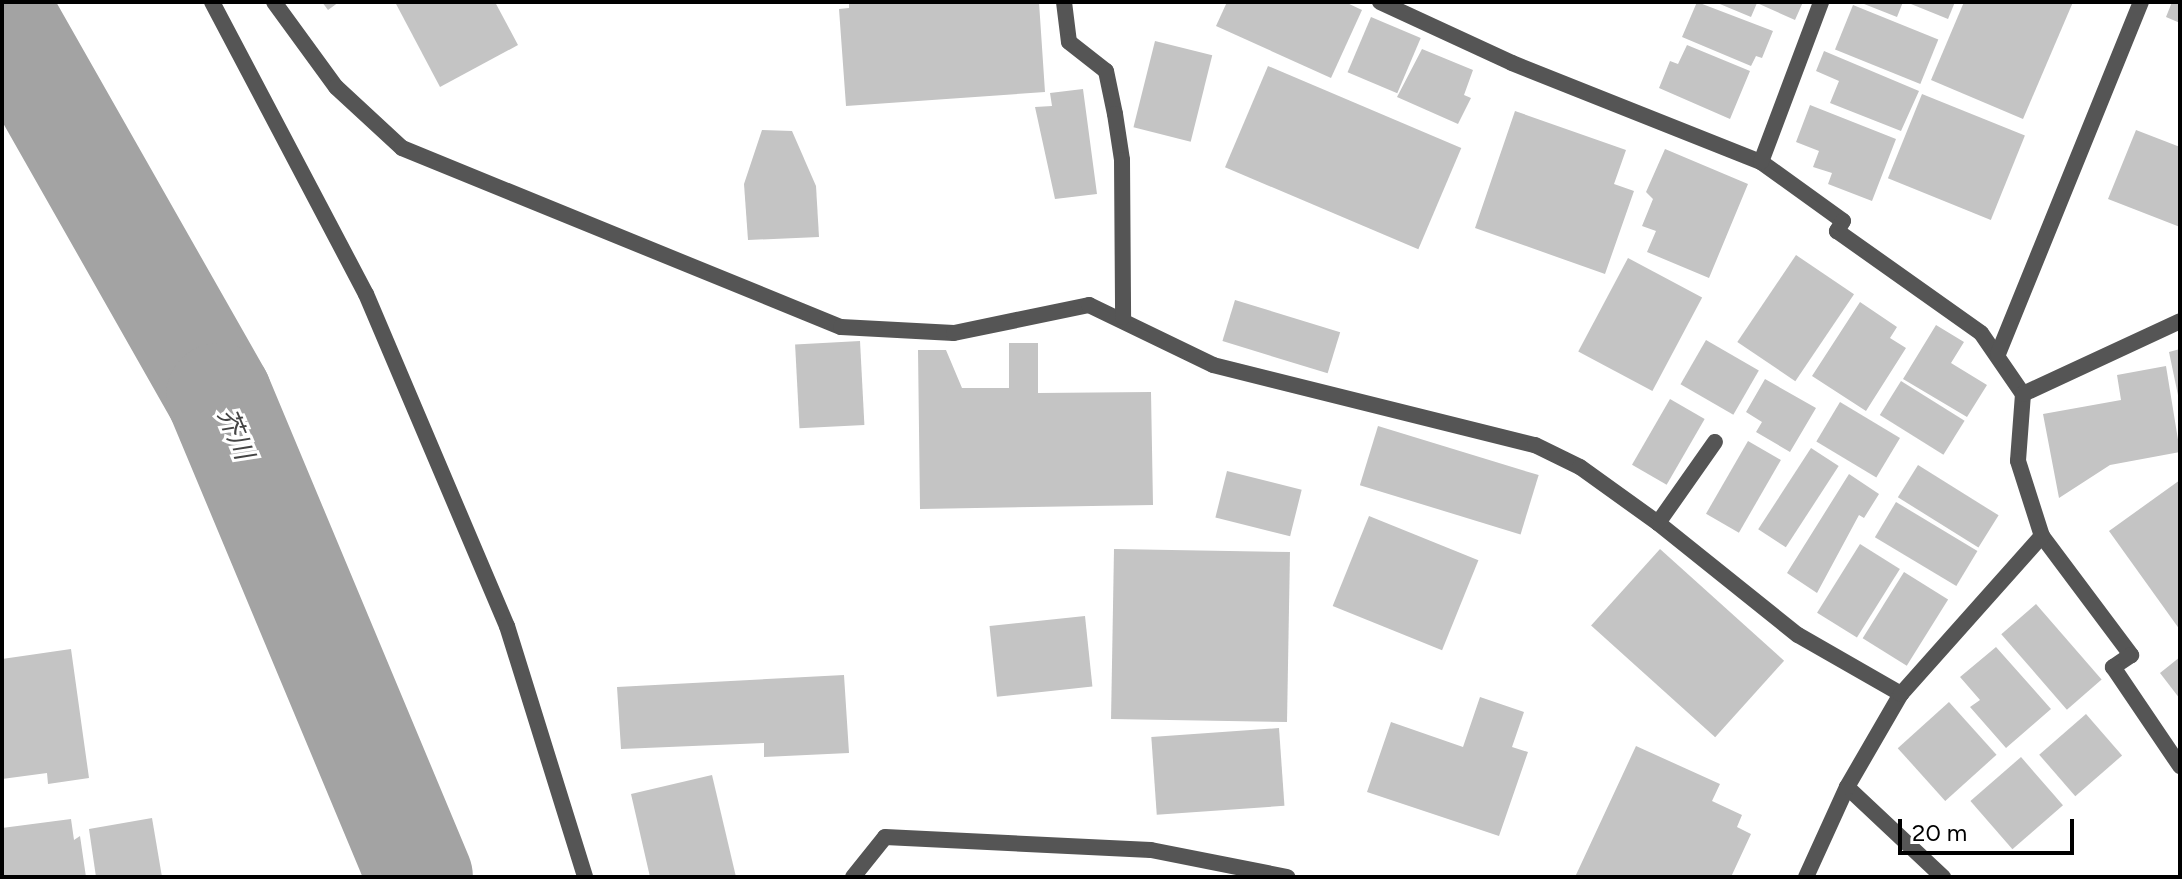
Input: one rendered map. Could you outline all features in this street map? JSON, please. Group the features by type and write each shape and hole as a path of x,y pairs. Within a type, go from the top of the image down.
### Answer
{"street":[{"path":"212,2 366,294 391,352 507,626 585,877"},
{"path":"274,2 336,87 402,148 841,327 954,333 1089,305 1123,317 1213,365 1535,445 1580,467 1658,523 1798,635 1901,694"},
{"path":"1064,2 1069,42 1106,71 1115,114 1122,160 1123,317"},
{"path":"1380,2 1512,63 1761,162 1843,221 1837,231 1981,333 2023,394 2018,461 2042,536 2131,655 2113,667 2180,766"},
{"path":"1761,162 1821,2"},
{"path":"1998,354 2141,2"},
{"path":"2023,394 2180,321"},
{"path":"1658,523 1715,442"},
{"path":"1806,877 1847,787 1901,694 2042,536"},
{"path":"1847,787 1943,877"},
{"path":"853,877 885,837 1151,850 1287,877"}],"building":[{"path":"322,2 339,2 328,10"},
{"path":"395,2 495,2 518,45 440,87"},
{"path":"849,2 1039,2 1045,92 846,106 839,9 849,8"},
{"path":"1227,2 1345,2 1362,10 1331,78 1216,26"},
{"path":"1697,2 1773,31 1762,58 1756,56 1751,66 1682,37"},
{"path":"1715,2 1803,2 1795,20 1757,3 1751,17"},
{"path":"1859,2 1903,2 1897,17"},
{"path":"1906,2 1955,2 1948,19"},
{"path":"1964,2 2073,2 2023,119 1931,80"},
{"path":"2172,2 2180,2 2180,23 2166,17"},
{"path":"1853,5 1938,39 1920,84 1835,50"},
{"path":"1371,17 1421,38 1397,93 1348,72"},
{"path":"1155,41 1212,55 1191,142 1133,127"},
{"path":"1687,45 1750,71 1730,119 1659,88 1670,61 1678,64"},
{"path":"1422,49 1473,70 1464,95 1471,98 1458,124 1397,97"},
{"path":"1824,51 1919,91 1901,131 1830,103 1839,81 1816,71"},
{"path":"1268,66 1461,148 1418,249 1225,167"},
{"path":"1083,89 1097,194 1055,199 1035,107 1052,106 1050,93"},
{"path":"1922,94 2025,136 1991,220 1888,178"},
{"path":"1810,105 1896,139 1872,201 1828,184 1832,173 1813,167 1819,151 1796,142"},
{"path":"1515,111 1626,150 1614,184 1634,191 1605,274 1475,228"},
{"path":"762,130 792,131 816,186 819,237 748,240 744,184"},
{"path":"2136,130 2180,147 2180,227 2108,199"},
{"path":"1665,149 1748,184 1709,278 1647,252 1656,231 1642,226 1653,199 1646,192"},
{"path":"1796,255 1854,294 1795,381 1737,342"},
{"path":"1628,258 1702,297 1652,391 1578,352"},
{"path":"1235,300 1340,332 1328,373 1222,341"},
{"path":"1860,302 1897,327 1890,338 1906,348 1866,411 1812,376"},
{"path":"1936,325 1964,342 1951,363 1987,385 1967,417 1903,379"},
{"path":"1706,340 1759,370 1733,415 1680,384"},
{"path":"860,341 864,425 799,428 795,344"},
{"path":"1009,343 1038,343 1038,393 1151,392 1153,505 920,509 918,350 946,350 962,388 1009,388"},
{"path":"2180,349 2180,400 2179,400 2169,352"},
{"path":"2166,366 2180,452 2110,465 2059,498 2043,414 2121,400 2117,375"},
{"path":"1765,379 1816,408 1790,452 1756,432 1762,422 1746,412"},
{"path":"1901,381 1965,421 1943,455 1880,415"},
{"path":"1670,399 1705,419 1667,485 1632,465"},
{"path":"1840,402 1900,438 1876,477 1816,441"},
{"path":"1378,426 1539,475 1521,534 1360,485"},
{"path":"1748,441 1781,460 1739,533 1706,514"},
{"path":"1811,448 1839,466 1786,547 1758,529"},
{"path":"1918,465 1999,515 1978,548 1898,497"},
{"path":"1227,471 1302,490 1290,536 1215,518"},
{"path":"1849,474 1879,494 1864,518 1859,515 1817,593 1787,573"},
{"path":"2180,480 2180,630 2109,531"},
{"path":"1896,502 1977,551 1956,586 1875,537"},
{"path":"1369,516 1478,560 1442,650 1333,606"},
{"path":"1860,544 1900,569 1857,638 1817,613"},
{"path":"1114,549 1290,552 1287,722 1111,719"},
{"path":"1660,549 1784,661 1715,737 1591,626"},
{"path":"1904,572 1948,600 1907,666 1863,638"},
{"path":"2036,604 2102,679 2067,710 2001,634"},
{"path":"1085,616 1092,687 997,697 990,626"},
{"path":"1996,647 2051,709 2006,748 1970,707 1980,700 1960,677"},
{"path":"71,649 89,778 48,784 47,773 2,779 2,659"},
{"path":"2180,657 2180,699 2160,673"},
{"path":"844,675 849,753 764,757 764,743 621,749 617,687"},
{"path":"1480,697 1524,712 1512,747 1528,752 1499,836 1367,792 1391,722 1463,747"},
{"path":"1949,702 1997,755 1945,801 1898,748"},
{"path":"2086,714 2122,756 2075,796 2039,755"},
{"path":"1279,728 1284,806 1157,815 1151,737"},
{"path":"1636,746 1720,784 1712,801 1742,815 1737,827 1751,834 1731,877 1575,877"},
{"path":"2021,757 2063,805 2012,849 1970,801"},
{"path":"712,775 736,877 650,877 631,794"},
{"path":"152,818 162,877 96,877 89,829"},
{"path":"71,819 74,840 80,836 86,877 2,877 2,828"}],"waterway":[{"name":"芥川","path":"2,14 219,396 420,877"}]}
